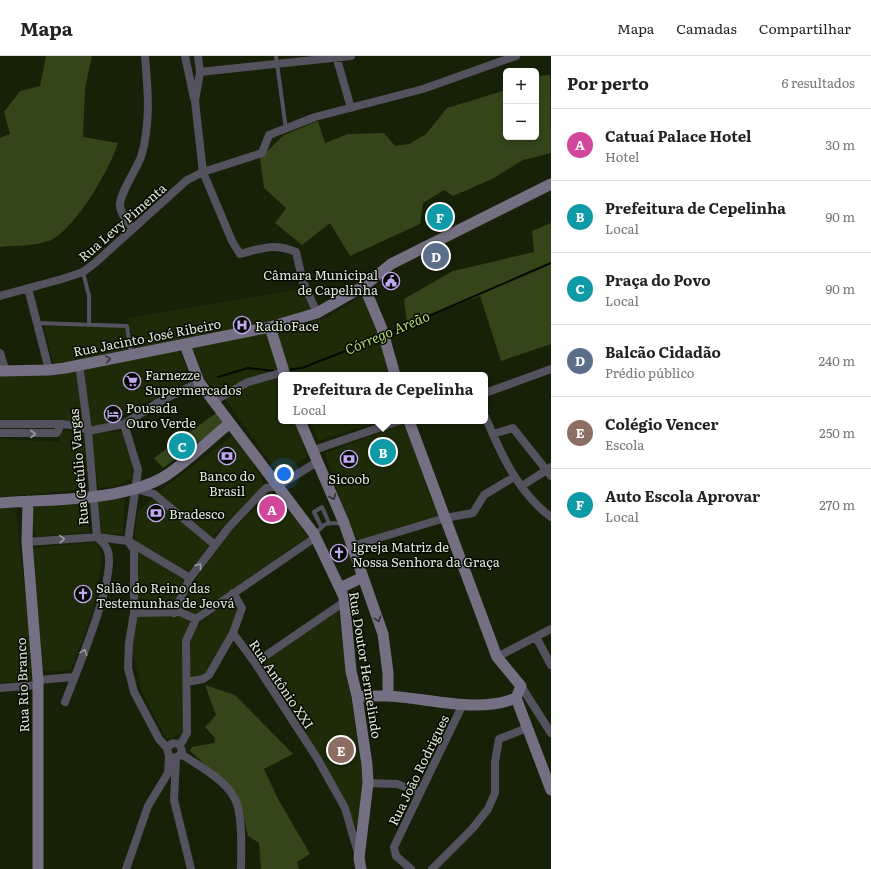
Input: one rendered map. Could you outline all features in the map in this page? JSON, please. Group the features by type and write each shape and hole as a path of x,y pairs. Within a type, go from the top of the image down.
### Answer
{"street":[{"path":"133,229 121,213 120,205 122,197 140,160 148,129 145,56"},
{"path":"185,56 195,101 203,172 232,241 240,254 271,246 284,247 296,252 303,282 317,313"},
{"path":"195,101 200,72 198,56"},
{"path":"200,72 276,60 351,56"},
{"path":"286,129 314,117 423,89 516,56"},
{"path":"336,57 351,108"},
{"name":"Rua Levy Pimenta","path":"0,296 82,272 95,264 187,180 203,172 262,153 269,135 286,129"},
{"name":"Rua Jacinto José Ribeiro","path":"3,371 49,370 131,355 270,327 317,313 364,286 391,264 551,184"},
{"path":"364,286 384,334 394,372"},
{"path":"28,288 49,370"},
{"path":"270,327 283,371"},
{"name":"Rua Doutor Hermelindo","path":"185,344 199,382 278,486 317,533 344,598 352,671 367,765 368,783 360,863"},
{"path":"0,353 3,371"},
{"name":"Rua Getúlio Vargas","path":"65,702 99,612 106,579 107,548 97,537 88,431 79,364"},
{"path":"488,392 551,369"},
{"path":"214,400 248,382 278,373"},
{"path":"0,424 61,424 81,426 88,431 124,424 159,402 199,382"},
{"path":"0,503 94,497 135,489 166,475 230,423"},
{"path":"19,424 19,434"},
{"path":"0,433 57,434 61,424"},
{"path":"124,424 138,470 128,541 134,550 134,613 129,643 128,662 134,692 159,739 175,752 209,772 230,792 235,800 241,841 241,869"},
{"path":"301,424 311,451 344,523 383,634 388,673 388,696"},
{"path":"311,451 390,424"},
{"path":"410,424 497,657 520,686 551,733"},
{"path":"488,424 514,476 544,512 551,517"},
{"path":"492,434 513,428 549,471 522,486"},
{"path":"174,613 190,578 229,527 266,488 278,486 317,462"},
{"path":"352,546 445,518 473,513 484,495 514,476"},
{"path":"135,489 154,494 215,545"},
{"name":"Rua Rio Branco","path":"28,501 27,542 38,682 38,869"},
{"path":"126,869 148,806 168,773 175,752 187,733 186,641 196,619 317,533"},
{"path":"27,542 97,537 128,541 190,578"},
{"path":"340,588 363,577"},
{"path":"187,682 203,679 209,675 233,633 242,608 233,593"},
{"path":"255,663 344,602"},
{"path":"134,613 180,612 196,619"},
{"path":"497,657 551,629"},
{"name":"Rua Antônio XXI","path":"233,633 255,663 317,758 345,808 360,863"},
{"path":"536,637 551,665"},
{"path":"0,688 74,678"},
{"path":"520,686 516,698 551,790"},
{"path":"357,696 388,696 463,704 503,703 516,698"},
{"name":"Rua João Rodrigues","path":"411,869 396,856 394,847 419,792 463,704"},
{"path":"432,869 473,828 488,809 495,793 495,762 499,739 527,728"},
{"path":"175,752 174,800 190,869"},
{"path":"368,783 397,784 419,792"}],"lane":[{"path":"276,60 286,129"},
{"path":"82,272 89,296 89,324"},
{"path":"36,322 127,326 131,355"},
{"path":"317,533 314,512 322,507 329,523"},
{"path":"317,533 329,523 344,523"}],"shaded area":[{"path":"46,56 92,56 85,89 83,137 118,143 108,168 100,182 81,211 60,234 51,240 38,244 0,247 0,138 10,134 4,112 20,91 40,86"},
{"path":"550,75 551,153 523,160 492,179 453,196 444,190 423,203 420,224 350,256 330,223 302,245 275,223 286,208 264,188 260,158 284,135 318,121 325,143 348,134 384,133 395,146 409,144 426,134 447,108 503,91 503,140 539,140 539,76"},
{"path":"551,223 551,344 501,361 480,296 407,324 404,299 453,271 534,252 532,231"},
{"path":"301,289 310,310 257,326 133,349 128,318"},
{"path":"363,295 378,334 387,372 289,372 276,332 328,317"},
{"path":"44,326 125,327 128,350 54,365"},
{"path":"267,332 278,371 218,395 204,377 192,348"},
{"path":"178,349 193,379 103,426 91,427 83,368"},
{"path":"77,369 82,421 0,419 0,374"},
{"path":"278,377 278,424 297,424 307,457 279,474 225,399 250,385"},
{"path":"216,413 224,423 163,468 154,458"},
{"path":"311,424 371,424 318,441"},
{"path":"404,424 440,515 354,541 325,453"},
{"path":"61,431 84,431 86,489 0,497 0,439 59,442"},
{"path":"122,431 131,455 133,477 119,485 98,488 92,434"},
{"path":"232,436 247,455 262,479 263,487 212,537 157,493"},
{"path":"276,493 308,536 196,615 182,605 196,579 227,535 262,502 261,500 268,495 270,498"},
{"path":"153,498 209,544 190,572 134,541 138,512"},
{"path":"97,499 125,499 123,534 99,534"},
{"path":"86,502 89,532 35,537 32,507"},
{"path":"15,507 28,618 31,681 0,683 0,509"},
{"path":"96,542 102,557 93,612 71,670 43,671 33,548"},
{"path":"136,550 185,578 172,609 137,608"},
{"path":"233,597 239,608 209,672 202,677 189,680 188,655 192,631"},
{"path":"338,611 364,784 360,828 356,828 344,800 296,718 261,664"},
{"path":"137,616 180,616 191,620 184,639 185,728 180,735 166,739 141,689 132,646"},
{"path":"205,685 235,695 293,754 264,769 278,799 310,854 297,862 299,869 261,869 259,843 248,836 241,805 235,791 190,751 192,747 214,743 215,738 205,727 216,715"}],"waterway":[{"name":"Córrego Areão","path":"387,334 551,263"},
{"name":"Córrego Areão","path":"287,370 302,368 381,337"},
{"name":"Córrego Areão","path":"218,377 248,368 275,371"}],"place":[{"name":"Auto Escola Aprovar","path":"440,217"},
{"name":"Balcão Cidadão","path":"436,256"},
{"name":"Câmara Municipal de Capelinha","path":"391,281"},
{"name":"RadioFace","path":"242,325"},
{"name":"Farnezze Supermercados","path":"132,381"},
{"name":"Pousada Ouro Verde","path":"113,414"},
{"name":"Praça do Povo","path":"182,446"},
{"name":"Prefeitura de Cepelinha","path":"383,452"},
{"name":"Banco do Brasil","path":"227,456"},
{"name":"Sicoob","path":"349,459"},
{"name":"Catuaí Palace Hotel","path":"272,509"},
{"name":"Bradesco","path":"156,513"},
{"name":"Igreja Matriz de Nossa Senhora da Graça","path":"339,553"},
{"name":"Salão do Reino das Testemunhas de Jeová","path":"83,594"},
{"name":"Colégio Vencer","path":"341,750"}]}
